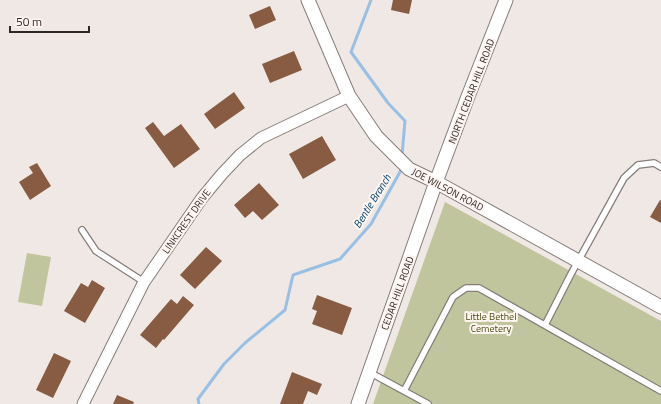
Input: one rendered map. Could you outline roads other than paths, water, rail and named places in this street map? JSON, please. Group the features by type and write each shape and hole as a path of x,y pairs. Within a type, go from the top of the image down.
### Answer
{"street":[{"name":"JOE WILSON ROAD","path":"308,0 349,96 376,136 409,169 436,182 661,307"},
{"name":"NORTH CEDAR HILL ROAD","path":"436,182 506,0"},
{"name":"LINKCREST DRIVE","path":"83,404 144,282 202,198 222,174 240,155 261,138 349,96"},
{"name":"CEDAR HILL ROAD","path":"358,404 436,182"}],"lane":[{"path":"545,326 578,261 624,178 638,165 654,163 661,168"},
{"path":"82,230 96,251 144,282"},
{"path":"404,391 453,297 466,288 479,288 661,391"},
{"path":"369,372 428,404"}],"waterway":[{"name":"Bentle Branch","path":"371,0 351,52 388,103 405,121 402,155"},
{"name":"Bentle Branch","path":"199,404 198,399 224,364 245,343 285,310 293,275 340,259 371,224 400,172 401,167"}],"park label":[{"name":"Little Bethel Cemetery","path":"491,322"}]}
